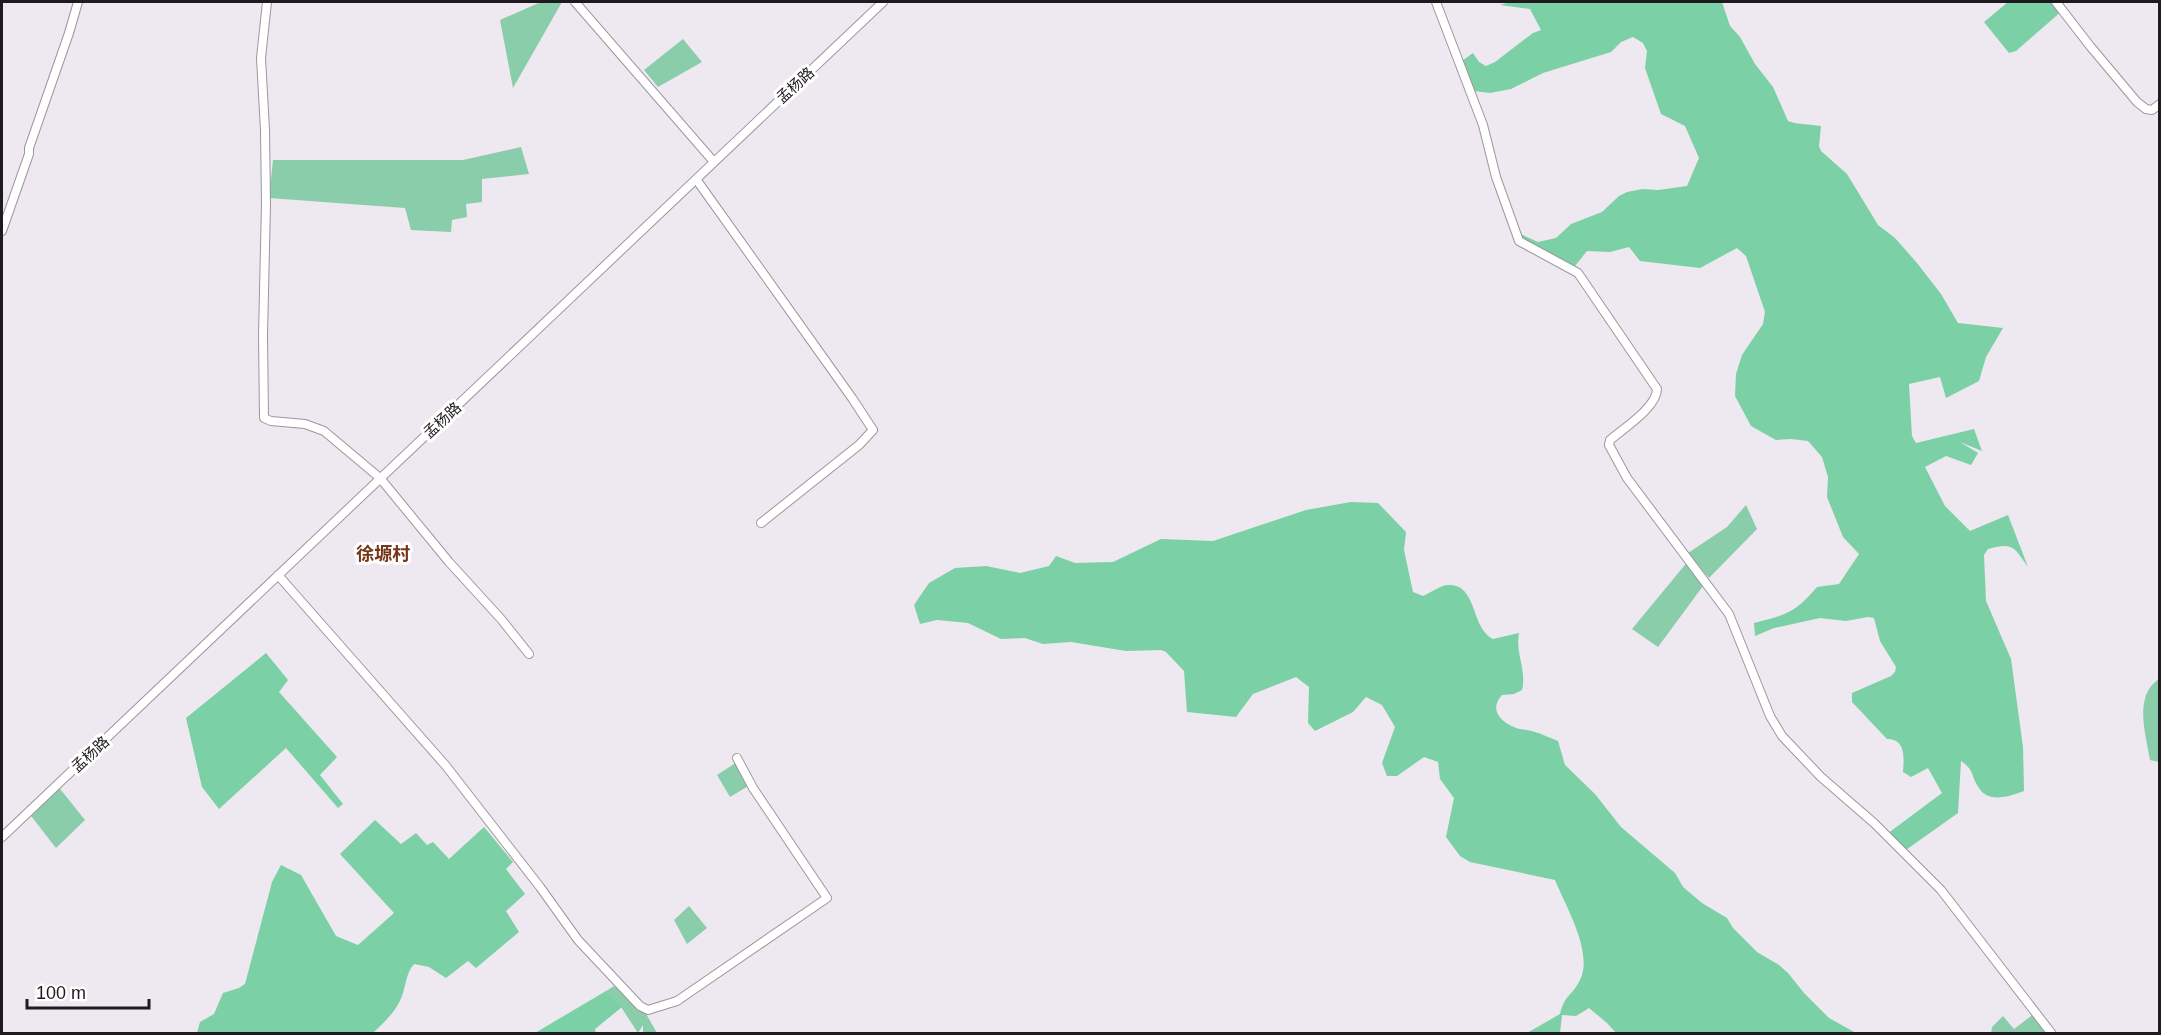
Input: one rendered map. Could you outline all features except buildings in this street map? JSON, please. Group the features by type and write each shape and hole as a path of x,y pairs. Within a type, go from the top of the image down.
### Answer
{"street":[{"path":"2,231 78,2"},
{"path":"267,2 261,58 266,204 264,418 272,421 305,424 324,431 381,478 449,562 501,619 529,654"},
{"path":"575,2 714,162"},
{"name":"孟杨路","path":"2,837 883,2"},
{"path":"1436,2 1483,125 1496,177 1519,241 1578,273 1657,389 1657,397 1650,406 1610,440 1609,445 1627,478 1729,614 1770,716 1782,736 1821,777 1874,824 1941,890 2052,1034"},
{"path":"2056,2 2137,102 2146,109 2152,110 2160,104"},
{"path":"696,179 873,430 859,445 761,523"},
{"path":"278,575 446,766 578,940 640,1006 648,1010 678,1001 827,898 753,788 737,758"},
{"path":"2,824 9,830"}],"green space":[{"path":"541,2 562,2 513,88 500,20"},
{"path":"1510,2 1722,2 1730,26 1740,37 1755,64 1773,87 1788,121 1821,126 1819,146 1821,151 1847,174 1878,225 1895,238 1917,263 1941,294 1958,323 2003,328 1986,357 1979,381 1946,398 1940,377 1909,384 1912,436 1916,443 1974,429 1982,451 1960,442 1978,453 1971,465 1946,456 1925,467 1945,506 1970,531 2008,515 2028,567 2016,551 2008,546 1988,549 1984,555 1986,601 2011,659 2023,747 2024,791 2000,797 1988,796 1979,788 1971,771 1961,761 1958,813 1903,852 1887,834 1942,793 1928,768 1911,777 1903,772 1901,746 1898,742 1887,739 1852,702 1852,693 1891,676 1895,672 1896,667 1880,641 1874,618 1846,621 1820,618 1774,628 1755,636 1754,623 1774,618 1796,608 1817,587 1839,584 1859,554 1843,537 1827,497 1828,477 1822,457 1808,441 1776,440 1751,426 1735,396 1736,374 1742,355 1763,324 1765,312 1746,256 1737,248 1700,268 1640,261 1629,247 1610,252 1587,251 1575,266 1529,246 1516,232 1538,242 1556,238 1571,224 1602,212 1619,196 1627,192 1687,186 1699,158 1685,126 1661,114 1645,68 1647,51 1643,43 1633,37 1621,42 1611,52 1543,73 1511,89 1490,93 1474,91 1462,61 1473,53 1479,62 1486,66 1495,62 1533,33 1541,30 1530,9 1500,5"},
{"path":"2008,2 2056,2 2063,10 2016,51 2009,53 1984,22"},
{"path":"683,39 702,62 658,87 644,70"},
{"path":"521,147 529,174 482,179 482,202 466,204 467,217 452,220 451,232 411,230 405,208 269,198 273,160 463,160"},
{"path":"1351,502 1378,503 1406,532 1404,550 1413,592 1423,596 1445,585 1458,587 1469,598 1480,625 1493,639 1519,633 1522,690 1514,694 1502,695 1498,701 1497,712 1503,721 1514,727 1533,731 1558,741 1565,765 1595,794 1621,827 1675,873 1683,887 1702,903 1727,918 1733,928 1757,952 1788,973 1829,1018 1856,1033 1616,1033 1589,1008 1576,1016 1562,1015 1560,1033 1527,1033 1560,1014 1566,999 1579,982 1584,958 1572,917 1555,880 1470,862 1460,856 1446,837 1454,798 1440,779 1438,762 1424,757 1397,776 1387,776 1382,763 1395,727 1382,705 1366,697 1353,712 1315,731 1308,723 1309,687 1296,677 1253,694 1236,717 1187,712 1184,671 1166,652 1161,650 1126,651 1071,642 1043,644 1025,638 1001,639 968,623 937,620 920,624 914,605 929,583 955,568 986,566 1020,573 1049,566 1056,556 1075,563 1113,562 1161,539 1213,541 1306,510"},
{"path":"1746,505 1757,529 1709,578 1688,553 1727,527"},
{"path":"1689,560 1706,582 1658,647 1632,629"},
{"path":"266,653 288,680 279,692 337,757 320,775 343,804 338,808 286,748 219,809 202,787 186,718"},
{"path":"2159,679 2160,762 2150,760 2143,716 2146,695"},
{"path":"737,762 750,785 730,797 717,775"},
{"path":"57,785 85,820 56,848 28,812"},
{"path":"375,820 401,844 416,833 427,845 433,842 449,859 484,827 513,862 506,869 525,894 506,911 519,932 476,968 468,961 446,978 429,967 414,964 409,971 402,996 396,1007 373,1033 197,1033 200,1022 214,1014 223,993 245,984 272,882 281,865 301,875 336,936 358,945 394,913 340,854"},
{"path":"689,906 707,928 687,944 674,920"},
{"path":"614,986 645,1012 657,1033 643,1032 643,1025 638,1033 621,1007 606,991"},
{"path":"606,991 622,1007 595,1029 596,1033 535,1033"},
{"path":"2035,1013 2048,1034 1991,1034 1992,1027 2003,1016 2014,1029"}],"district":[{"name":"徐塬村","path":"383,554"}]}
